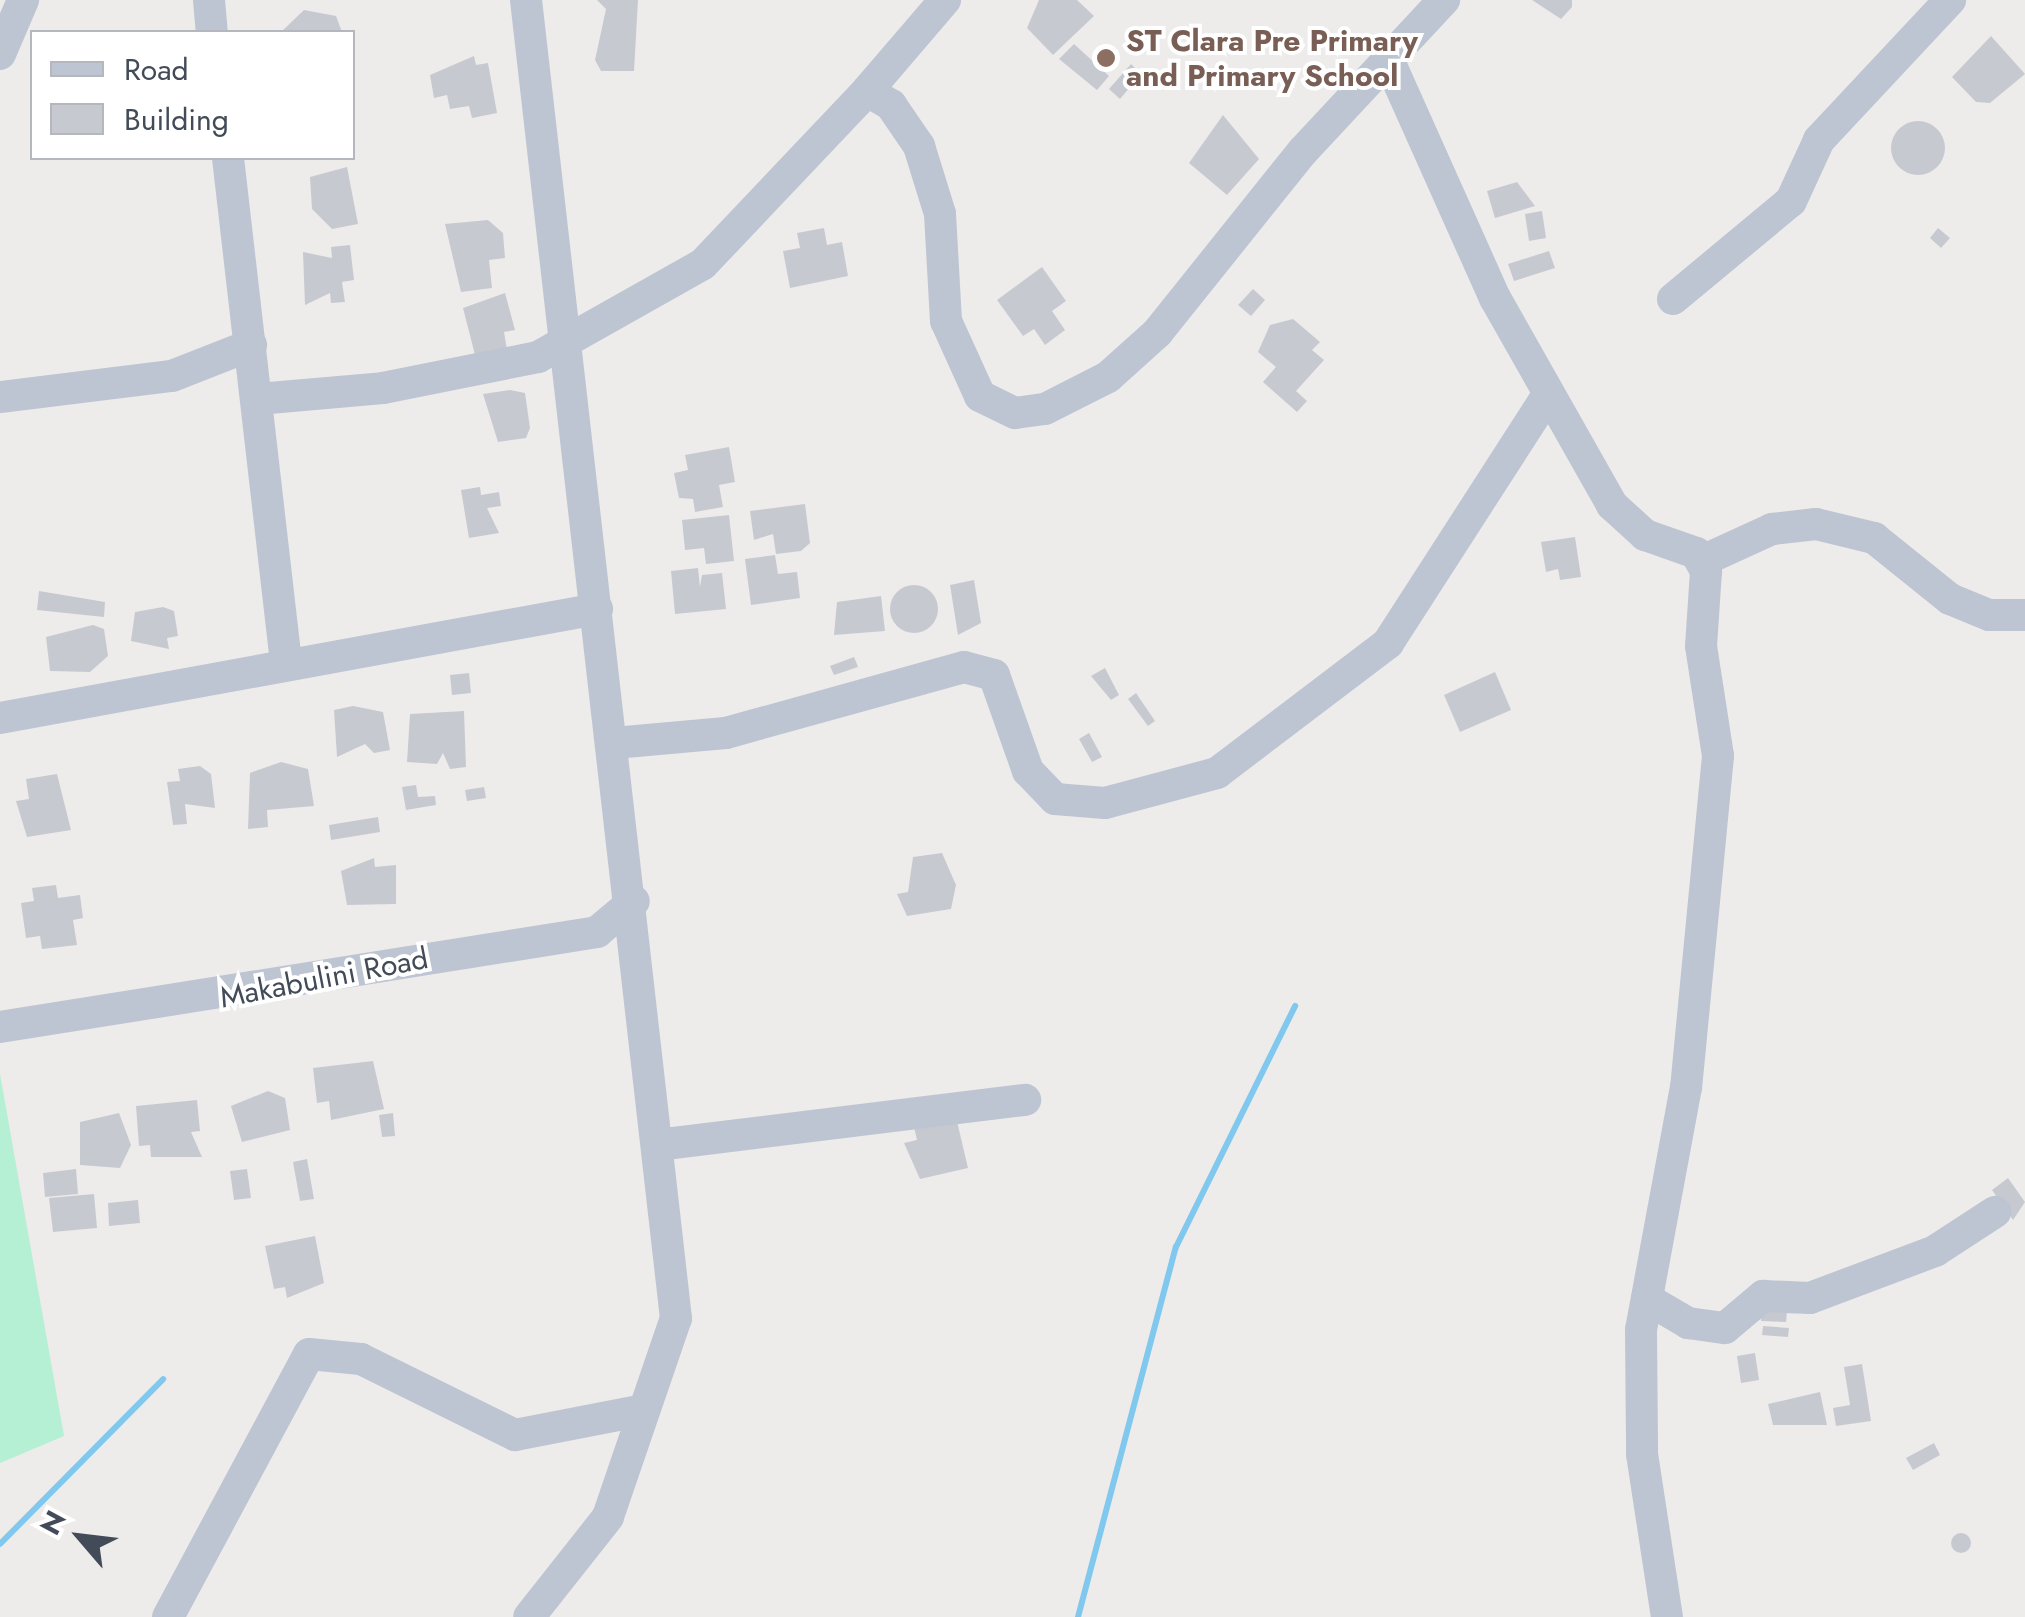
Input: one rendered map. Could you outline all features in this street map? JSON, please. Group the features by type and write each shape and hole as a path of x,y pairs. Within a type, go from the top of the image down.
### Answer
{"street":[{"path":"0,54 23,0"},
{"path":"210,0 212,30"},
{"path":"526,0 634,901 676,1318 639,1411 608,1517 529,1617"},
{"path":"258,399 488,370 538,357 566,337 704,264 866,92 945,0"},
{"path":"866,92 891,105 919,146 940,214 946,321 980,396 1015,414 1077,398 1158,333 1388,59 1444,0"},
{"path":"1673,299 1790,201 1819,140 1950,0"},
{"path":"1388,59 1548,395 1626,522 1702,561"},
{"path":"228,160 286,662"},
{"path":"0,398 172,376 251,345"},
{"path":"614,743 726,733 964,667 994,675 1028,771 1054,799 1104,803 1217,772 1316,706 1400,629 1548,395"},
{"path":"1702,561 1772,530 1816,524 1874,538 1950,599 1988,616 2025,615"},
{"path":"1666,1617 1640,1414 1647,1299 1692,1050 1718,756 1701,646 1702,561"},
{"path":"0,718 286,662 596,609"},
{"name":"Makabulini Road","path":"0,1027 597,932 634,901"},
{"path":"658,1145 1026,1100"},
{"path":"1647,1299 1688,1323 1725,1328 1763,1296 1810,1298 1935,1251 1995,1212"},
{"path":"168,1617 310,1354 361,1359 515,1435 639,1411"}],"green space":[{"path":"0,1074 64,1436 0,1463"}],"building":[{"path":"597,0 638,0 634,71 601,71 595,60 606,9"},
{"path":"1039,0 1077,0 1094,16 1053,55 1027,28"},
{"path":"1532,0 1572,0 1572,7 1561,19"},
{"path":"304,10 336,16 341,30 283,30"},
{"path":"1991,36 2025,74 1990,103 1976,102 1952,77"},
{"path":"1074,44 1109,76 1097,90 1059,59"},
{"path":"474,56 476,65 488,63 497,113 472,118 469,106 450,109 447,95 434,98 430,75"},
{"path":"1131,64 1141,74 1120,99 1109,89"},
{"path":"1223,115 1259,159 1227,195 1189,163"},
{"path":"1918,121 1937,129 1945,148 1937,167 1918,175 1899,167 1891,148 1899,129"},
{"path":"347,167 358,224 332,229 312,209 310,177"},
{"path":"1517,182 1535,206 1495,218 1487,191"},
{"path":"1542,211 1546,238 1529,241 1525,214"},
{"path":"488,220 503,233 505,258 489,260 492,288 461,292 445,224"},
{"path":"824,228 827,245 842,242 848,276 790,288 783,251 800,248 797,233"},
{"path":"1938,228 1950,238 1941,248 1930,238"},
{"path":"350,245 354,280 342,282 345,302 331,303 330,293 305,305 303,252 332,258 331,247"},
{"path":"1549,251 1555,268 1514,281 1508,264"},
{"path":"1042,267 1066,301 1052,311 1065,330 1045,345 1034,329 1023,336 997,300"},
{"path":"1253,289 1265,300 1251,316 1238,305"},
{"path":"505,293 515,330 504,332 507,350 475,355 463,308"},
{"path":"1293,319 1320,342 1312,350 1324,360 1296,391 1307,401 1297,412 1263,382 1276,367 1258,352 1270,325"},
{"path":"510,390 525,393 530,428 526,438 498,442 483,394"},
{"path":"729,447 735,482 719,485 723,507 695,512 693,499 679,498 674,473 688,470 685,455"},
{"path":"480,487 481,495 499,492 501,506 487,508 499,533 469,538 461,490"},
{"path":"805,504 810,543 801,551 776,554 773,534 754,540 750,511"},
{"path":"729,515 734,561 706,564 704,548 685,550 682,520"},
{"path":"1575,537 1581,577 1560,580 1558,569 1546,572 1541,542"},
{"path":"775,555 778,574 797,572 800,598 751,605 745,559"},
{"path":"698,568 700,587 702,575 722,573 726,609 675,614 671,571"},
{"path":"974,580 981,623 958,635 950,585"},
{"path":"914,585 931,592 938,609 931,626 914,633 897,626 890,609 897,592"},
{"path":"39,591 105,602 104,617 37,610"},
{"path":"881,596 885,631 834,635 837,602"},
{"path":"163,607 174,611 178,636 167,638 169,649 131,641 135,612"},
{"path":"93,625 104,629 108,656 90,672 50,671 46,637"},
{"path":"854,657 858,667 834,675 830,666"},
{"path":"1105,668 1119,695 1111,700 1091,676"},
{"path":"1495,672 1511,710 1460,732 1444,695"},
{"path":"469,673 471,693 452,695 450,675"},
{"path":"1136,693 1155,721 1148,726 1128,699"},
{"path":"353,706 383,712 390,750 374,753 365,744 337,757 334,710"},
{"path":"464,711 466,767 450,769 443,753 437,764 407,762 410,714"},
{"path":"1089,733 1102,757 1092,762 1079,739"},
{"path":"281,762 308,769 314,806 267,810 268,827 248,829 250,773"},
{"path":"200,766 211,774 215,808 185,804 187,824 173,825 167,782 180,781 178,769"},
{"path":"57,774 71,830 27,837 16,801 29,799 26,779"},
{"path":"416,785 418,797 435,796 436,805 406,810 402,787"},
{"path":"484,787 486,798 467,801 465,790"},
{"path":"378,817 380,832 331,840 329,825"},
{"path":"942,853 956,885 951,909 907,916 897,894 908,892 913,857"},
{"path":"374,858 375,867 396,865 396,904 347,905 341,871"},
{"path":"56,885 58,898 80,895 83,918 73,920 77,945 42,949 40,936 26,938 21,903 34,901 32,888"},
{"path":"373,1061 384,1109 331,1120 329,1101 317,1103 313,1068"},
{"path":"268,1091 285,1098 290,1130 242,1142 231,1106"},
{"path":"197,1100 200,1131 191,1132 202,1157 151,1157 150,1145 139,1146 136,1106"},
{"path":"119,1113 131,1145 120,1168 80,1165 80,1122"},
{"path":"393,1113 395,1136 382,1137 379,1115"},
{"path":"956,1117 968,1168 920,1179 904,1143 917,1140 914,1127"},
{"path":"307,1159 314,1199 300,1201 293,1162"},
{"path":"76,1169 78,1194 45,1197 43,1173"},
{"path":"247,1169 251,1198 234,1200 230,1171"},
{"path":"2008,1178 2025,1202 2013,1220 1992,1190"},
{"path":"94,1194 97,1228 53,1232 49,1198"},
{"path":"138,1200 140,1223 109,1226 108,1203"},
{"path":"315,1236 324,1283 287,1298 285,1287 274,1289 265,1246"},
{"path":"1762,1311 1787,1312 1786,1322 1761,1321"},
{"path":"1763,1326 1789,1328 1788,1337 1762,1335"},
{"path":"1755,1353 1759,1380 1741,1383 1737,1356"},
{"path":"1862,1364 1871,1421 1836,1426 1833,1408 1850,1405 1844,1367"},
{"path":"1820,1392 1827,1425 1773,1425 1768,1404"},
{"path":"1934,1443 1940,1455 1913,1470 1906,1458"},
{"path":"1957,1533 1965,1533 1971,1543 1965,1553 1957,1553 1951,1547 1951,1539"}],"waterway":[{"path":"1078,1617 1176,1247 1295,1006"},
{"path":"0,1544 163,1379"}],"place":[{"name":"ST Clara Pre Primary and Primary School","path":"1106,58"}]}
